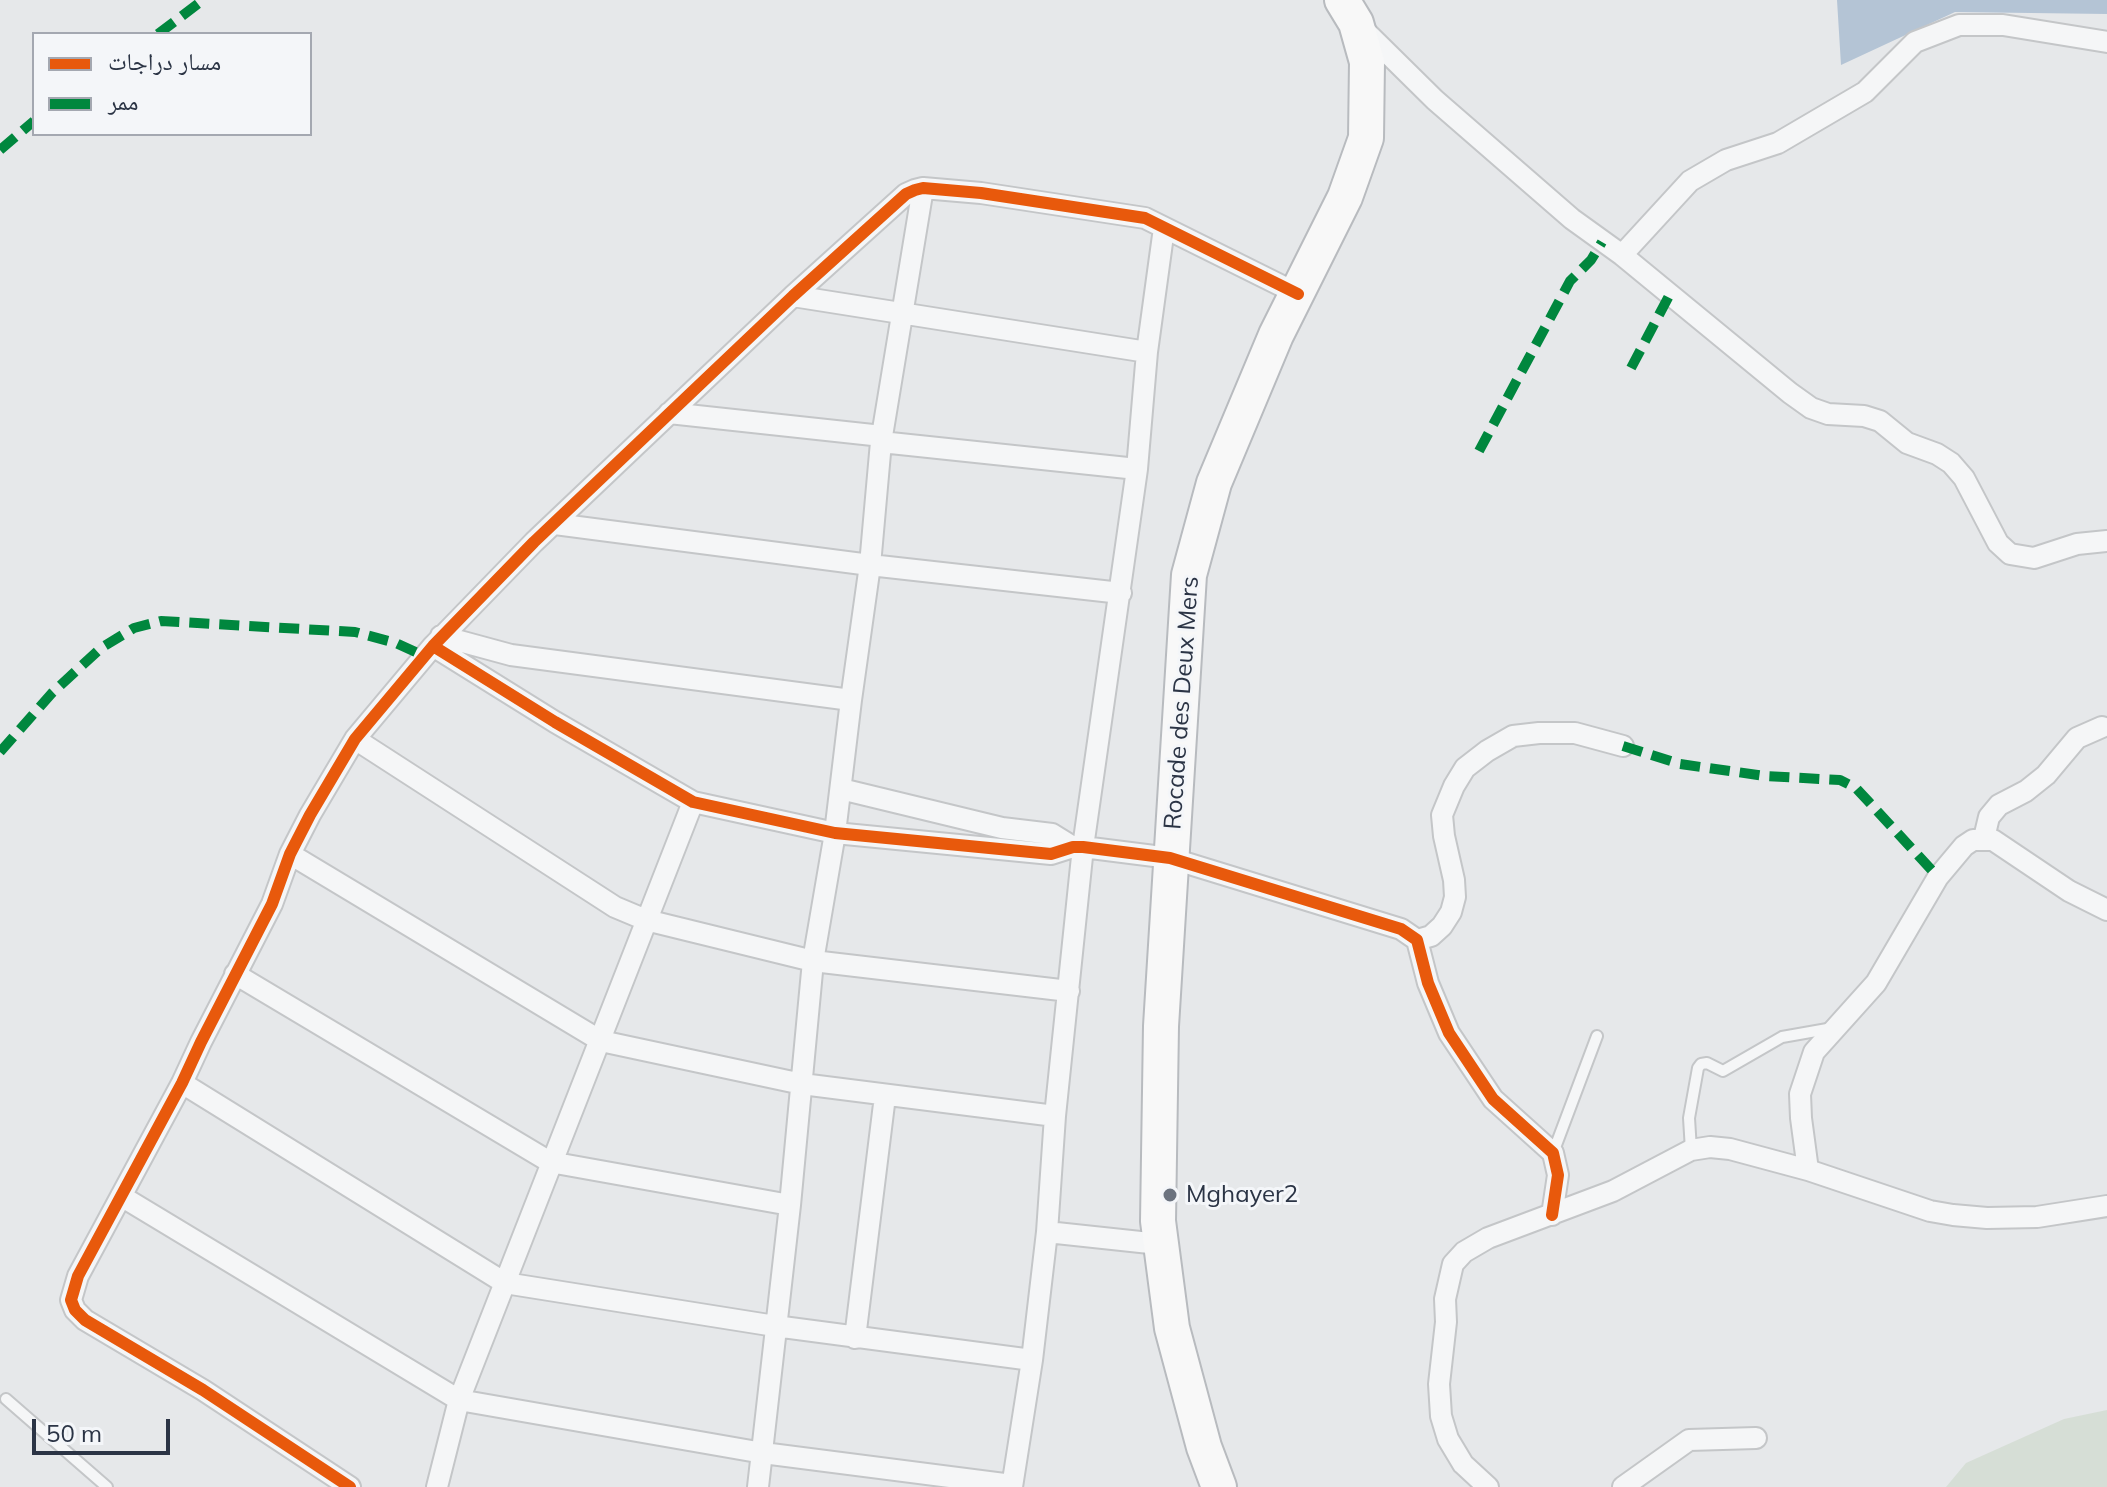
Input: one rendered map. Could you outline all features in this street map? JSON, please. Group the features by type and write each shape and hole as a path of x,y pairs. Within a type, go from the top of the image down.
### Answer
{"highway":[{"name":"Rocade des Deux Mers","path":"1219,1487 1204,1447 1172,1328 1159,1244 1157,1164 1170,858 1189,575 1214,483 1276,335 1345,197 1366,138 1367,62 1349,11"}],"street":[{"path":"1349,11 1435,100 1572,219 1708,324 1762,372 1811,408 1828,414 1864,416 1880,421 1907,443 1937,454 1951,463 1964,478 1998,543 2010,554 2034,558 2077,544 2107,541"},
{"path":"1622,255 1690,181 1726,160 1778,143 1865,92 1915,42 1959,25 2003,25 2107,42"},
{"path":"350,1487 203,1390 85,1320 75,1310 71,1300 73,1287 182,1083 272,904 290,854 355,739 437,641 555,524 793,296 906,194 923,188 996,194 1145,218 1298,294"},
{"path":"758,1487 790,1205 813,961 841,789 870,565 882,439 923,188"},
{"path":"121,1196 459,1400 763,1453 1012,1486 1032,1360 1047,1232 1055,1116 1069,991 1078,847 1121,593 1164,228"},
{"path":"793,296 1147,352"},
{"path":"669,413 1137,469"},
{"path":"555,524 870,565 1121,593"},
{"path":"437,641 555,722 693,802 835,833 1051,854 1078,847"},
{"path":"437,641 511,655 851,700"},
{"path":"1984,838 1989,817 1999,805 2026,791 2046,775 2077,738 2102,727"},
{"path":"1417,940 1431,936 1451,912 1455,897 1454,880 1442,815 1465,768 1513,736 1526,734 1575,733 1623,746"},
{"path":"355,739 615,907 646,920 813,961 1069,991"},
{"path":"841,789 1002,828 1052,834 1078,847 1170,858 1401,929 1417,940 1428,983 1449,1033 1493,1099 1553,1153 1558,1175 1552,1215"},
{"path":"437,1487 459,1400 693,802"},
{"path":"1808,1170 1800,1094 1814,1052 1876,983 1953,856 1973,840 1993,840 2069,891 2107,910"},
{"path":"290,854 601,1041 802,1084 1055,1116"},
{"path":"235,974 550,1162 790,1205"},
{"path":"182,1083 505,1283 855,1338 1032,1360"},
{"path":"855,1338 885,1096"},
{"path":"1488,1487 1463,1464 1448,1439 1441,1416 1439,1384 1448,1279 1453,1264 1464,1252 1488,1238 1613,1191 1691,1150 1710,1147 1730,1149 1808,1170 1916,1207 1953,1215 2037,1217 2107,1206"},
{"path":"1047,1232 1159,1244"},
{"path":"1623,1487 1689,1440 1756,1438"}],"lane":[{"path":"1691,1150 1689,1118 1701,1064 1707,1063 1723,1071 1782,1037 1835,1028"},
{"path":"1553,1153 1597,1036"},
{"path":"6,1399 107,1487"}],"shaded area":[{"path":"2107,1410 2107,1487 1946,1487 1966,1463 2064,1419"}],"water":[{"path":"1837,0 2107,0 2107,14 1955,12 1841,65"}],"marked path":[{"path":"161,32 203,0"},
{"path":"0,150 32,123"},
{"path":"1479,451 1570,281 1591,260 1602,242"},
{"path":"1631,368 1670,294"},
{"path":"0,752 52,693 101,648 134,628 161,621 355,632 396,643 424,656"},
{"path":"1623,746 1680,764 1765,776 1840,780 1856,788 1938,877"}],"cycle path":[{"path":"1298,294 1145,218 981,193 915,190 906,194 793,296 534,542 433,646 555,722 693,802 835,833 1051,854 1083,847 1170,858 1401,929 1417,940 1428,983 1449,1033 1493,1099 1553,1153 1558,1175 1552,1215"},
{"path":"350,1487 203,1390 85,1320 75,1310 71,1300 78,1276 182,1083 272,904 290,854 310,815 355,739 433,646"}],"place":[{"name":"Mghayer2","path":"1170,1195"}]}
